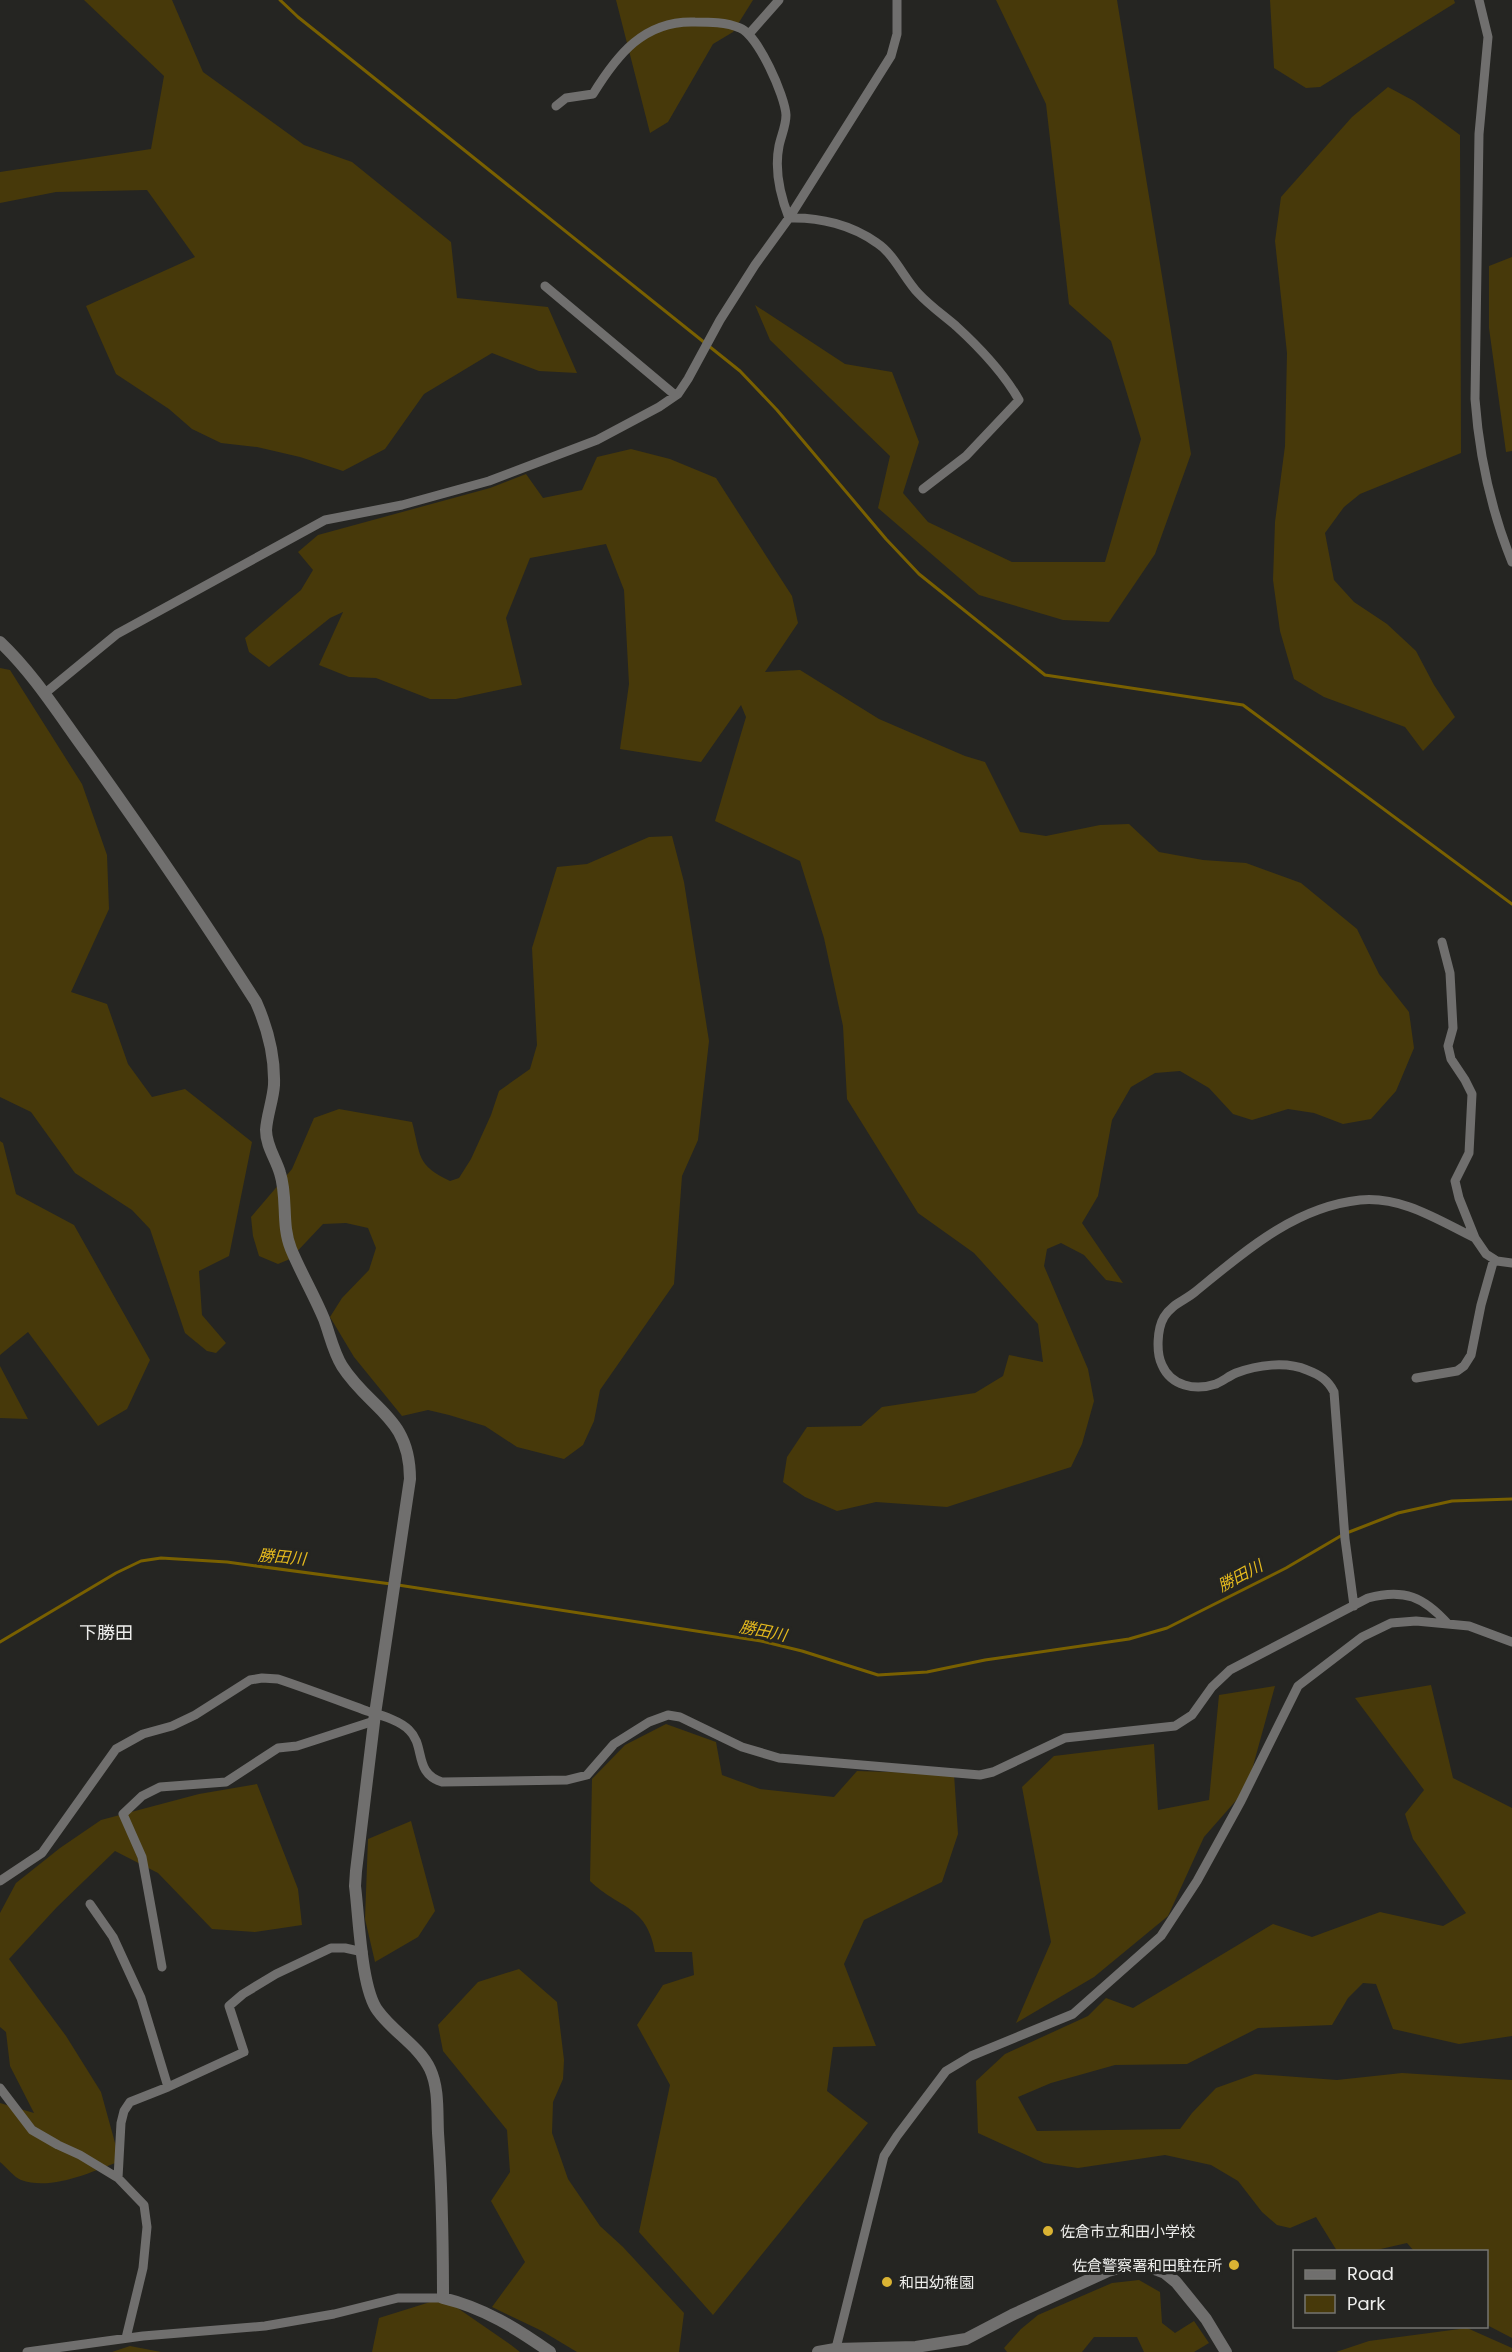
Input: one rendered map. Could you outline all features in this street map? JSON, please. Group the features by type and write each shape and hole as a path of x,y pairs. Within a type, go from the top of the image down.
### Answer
{"street":[{"path":"749,34 779,0"},
{"path":"44,694 117,634 325,520 402,505 489,481 597,440 659,407 675,395 688,379 720,320 755,265 789,218 891,56 897,34 897,0"},
{"path":"1479,0 1488,37 1479,134 1475,399 1478,436 1486,480 1512,562"},
{"path":"556,106 566,98 592,93 620,54 645,33 669,24 690,21 717,22 740,28 749,34 765,58 786,115 777,160 783,201 789,218"},
{"path":"789,218 814,218 849,228 879,244 919,294 972,341 1011,386 1019,400 966,456 923,489"},
{"path":"546,286 675,395"},
{"path":"0,642 44,694 150,841 256,1002 266,1025 273,1058 274,1086 266,1130 267,1141 281,1174 285,1204 285,1232 343,1368 392,1422 402,1435 407,1449 410,1479 375,1717 355,1886 366,1983 372,2000 394,2030 420,2055 430,2069 436,2091 442,2201 443,2298"},
{"path":"1442,942 1450,973 1453,1028 1448,1046 1451,1059 1472,1094 1469,1153 1455,1181 1459,1198 1475,1238 1486,1254 1494,1259 1512,1263"},
{"path":"1354,1606 1345,1539 1334,1392 1329,1382 1302,1368 1284,1365 1257,1367 1235,1373 1216,1384 1199,1388 1180,1384 1169,1378 1160,1364 1158,1336 1162,1320 1171,1306 1193,1294 1219,1271 1290,1221 1337,1204 1362,1200 1388,1201 1407,1205 1475,1238"},
{"path":"1416,1378 1457,1371 1464,1366 1471,1355 1481,1305 1494,1259"},
{"path":"0,1881 42,1853 116,1749 143,1734 172,1726 195,1715 234,1688 250,1680 278,1679 407,1728 414,1735 424,1768 434,1780 442,1782 567,1779 587,1775 614,1744 649,1722 668,1715 680,1717 742,1747 778,1758 980,1775 993,1772 1065,1738 1175,1726 1192,1714 1212,1687 1230,1670 1354,1606 1385,1594 1403,1594 1419,1599 1434,1609 1448,1624"},
{"path":"835,2351 884,2156 897,2136 946,2071 971,2056 1073,2014 1161,1936 1197,1881 1242,1801 1298,1686 1362,1637 1391,1623 1416,1621 1469,1626 1512,1642"},
{"path":"162,1967 142,1857 123,1815 142,1796 160,1787 226,1782 278,1749 297,1746 375,1717"},
{"path":"90,1904 113,1937 141,1998 168,2087"},
{"path":"118,2178 121,2123 124,2111 130,2102 244,2052 229,2006 243,1994 276,1974 331,1948 363,1952"},
{"path":"0,2088 32,2130 118,2178 144,2205 147,2216 143,2268 126,2338"},
{"path":"818,2352 916,2348 966,2339 1012,2314 1108,2271 1141,2264 1165,2273 1176,2282 1206,2319 1226,2352"},
{"path":"27,2352 126,2338 265,2326 334,2314 398,2298 443,2298 469,2304 510,2324 550,2352"}],"green space":[{"path":"84,0 172,0 203,72 304,145 352,162 451,242 457,298 548,307 577,373 539,371 492,353 424,394 385,449 343,471 300,457 257,447 221,443 192,429 169,409 116,374 86,306 195,257 147,190 56,192 0,203 0,172 151,149 164,76"},
{"path":"616,0 753,0 733,32 713,44 668,122 650,133"},
{"path":"996,0 1117,0 1191,454 1155,554 1109,622 1063,620 979,595 878,508 890,456 770,340 755,305 845,364 892,372 919,442 903,493 928,522 1012,562 1105,562 1141,439 1111,341 1069,304 1046,104"},
{"path":"1270,0 1454,0 1455,3 1320,87 1306,88 1274,68"},
{"path":"1388,87 1414,101 1460,135 1461,453 1360,494 1344,507 1325,533 1334,580 1354,602 1387,624 1416,651 1434,685 1455,717 1423,751 1405,727 1324,697 1294,679 1280,631 1273,580 1275,522 1285,446 1287,353 1275,241 1281,197 1352,117"},
{"path":"1512,257 1512,451 1506,452 1489,328 1489,266"},
{"path":"631,449 670,459 716,478 792,596 798,623 765,672 800,670 879,719 965,756 985,762 1020,832 1046,836 1100,825 1129,824 1159,852 1203,860 1246,863 1301,883 1357,929 1379,974 1409,1012 1414,1048 1396,1091 1371,1119 1343,1124 1314,1113 1288,1109 1252,1120 1233,1114 1209,1088 1180,1071 1155,1073 1131,1087 1112,1120 1098,1196 1082,1223 1123,1283 1106,1280 1084,1255 1061,1243 1047,1249 1044,1266 1088,1369 1094,1401 1082,1444 1071,1467 947,1507 876,1502 837,1511 805,1497 783,1482 787,1457 807,1427 861,1426 882,1407 975,1393 1003,1376 1009,1355 1043,1362 1038,1324 974,1253 918,1213 847,1099 843,1026 824,938 800,861 715,821 746,717 741,705 701,762 620,749 629,684 624,590 606,544 530,558 506,618 522,685 456,699 430,699 376,678 349,677 319,665 343,612 330,618 269,667 249,652 245,638 301,590 313,570 298,552 318,535 490,488 526,474 543,498 582,490 597,457"},
{"path":"0,668 10,670 82,784 107,855 109,909 71,992 107,1004 128,1064 152,1097 185,1089 252,1142 229,1256 199,1271 202,1315 226,1343 216,1353 207,1351 185,1333 150,1229 132,1210 75,1173 31,1112 0,1097"},
{"path":"672,836 684,882 709,1041 698,1140 682,1176 674,1284 600,1390 594,1421 583,1445 564,1459 517,1447 485,1426 449,1415 428,1410 402,1416 354,1357 330,1317 342,1298 369,1270 376,1248 368,1228 346,1223 323,1224 290,1259 278,1264 259,1256 253,1236 251,1217 292,1169 314,1118 339,1109 412,1122 419,1151 425,1164 450,1181 459,1178 471,1159 499,1091 530,1069 537,1045 532,948 557,867 587,864 649,837"},
{"path":"0,1141 3,1143 16,1194 74,1225 150,1360 127,1409 98,1426 28,1332 0,1355"},
{"path":"0,1366 28,1419 0,1418"},
{"path":"1431,1685 1453,1778 1512,1808 1512,2036 1459,2044 1393,2029 1376,1984 1363,1983 1348,1998 1332,2025 1258,2028 1187,2064 1115,2065 1051,2083 1018,2097 1037,2131 1180,2129 1216,2088 1255,2074 1337,2080 1402,2073 1512,2080 1512,2338 1488,2326 1488,2250 1413,2250 1407,2243 1376,2250 1336,2250 1316,2217 1290,2228 1277,2225 1262,2212 1238,2181 1211,2165 1165,2155 1078,2168 1044,2163 978,2133 976,2081 1005,2054 1088,2016 1106,1998 1133,2008 1273,1924 1312,1937 1380,1912 1443,1926 1466,1913 1413,1839 1405,1814 1424,1790 1355,1698"},
{"path":"1275,1686 1247,1788 1204,1837 1168,1916 1094,1977 1016,2023 1051,1942 1022,1787 1054,1756 1154,1744 1158,1810 1209,1800 1219,1695"},
{"path":"666,1724 716,1742 722,1775 760,1789 834,1797 857,1771 954,1774 958,1834 942,1882 864,1920 844,1964 876,2046 833,2047 827,2091 868,2123 713,2315 639,2232 670,2085 637,2025 663,1985 694,1975 692,1952 655,1952 646,1925 639,1916 590,1881 592,1779 625,1745"},
{"path":"257,1784 298,1889 302,1925 255,1932 212,1929 158,1873 115,1851 57,1907 9,1959 66,2036 101,2092 120,2161 58,2182 33,2183 18,2179 0,2162 0,2103 34,2113 10,2066 6,2032 0,2027 0,1913 16,1883 60,1848 101,1820 199,1794"},
{"path":"411,1821 435,1911 418,1937 375,1962 365,1919 368,1839"},
{"path":"519,1969 557,2002 564,2060 563,2079 553,2102 552,2133 568,2179 600,2226 623,2247 684,2313 679,2352 577,2352 542,2331 492,2307 525,2262 491,2201 510,2172 507,2130 443,2051 438,2025 478,1982"},
{"path":"1139,2280 1160,2292 1162,2323 1175,2333 1194,2321 1209,2343 1194,2352 1144,2352 1137,2337 1094,2337 1082,2352 1007,2352 1004,2348 1038,2315 1112,2283"},
{"path":"443,2298 520,2352 372,2352 379,2318"},
{"path":"1467,2328 1512,2348 1512,2352 1336,2352 1369,2341"},
{"path":"130,2346 161,2352 112,2352"}],"waterway":[{"path":"280,0 298,17 740,371 777,410 886,539 919,574 1045,675 1243,705 1512,904"},
{"name":"勝田川","path":"398,1585 761,1641 802,1651 878,1675 927,1672 985,1660 1129,1639 1167,1628 1286,1568 1344,1534 1398,1513 1452,1501 1512,1499"},
{"name":"勝田川","path":"0,1642 116,1573 141,1561 161,1558 227,1562 391,1584"}],"place":[{"name":"佐倉市立和田小学校","path":"1048,2231"},
{"name":"佐倉警察署和田駐在所","path":"1234,2265"},
{"name":"和田幼稚園","path":"887,2282"}],"district":[{"name":"下勝田","path":"106,1632"}]}
